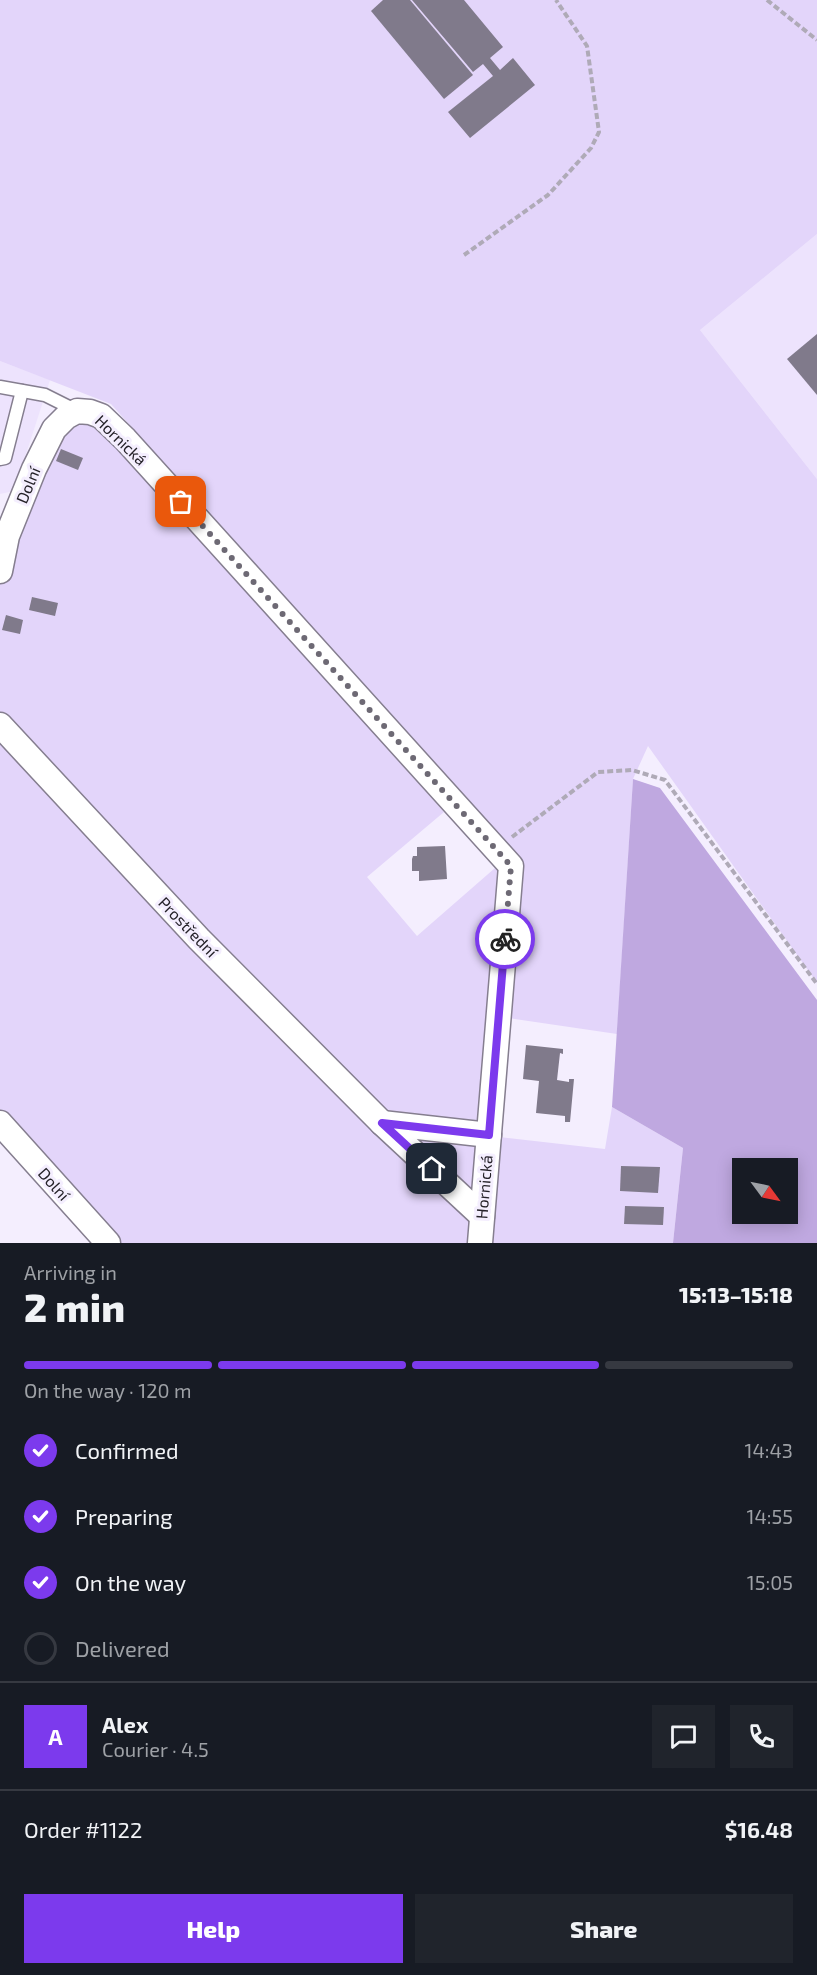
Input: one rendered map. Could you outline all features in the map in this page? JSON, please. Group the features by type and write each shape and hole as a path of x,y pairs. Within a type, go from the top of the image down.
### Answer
{"street":[{"name":"Dolní","path":"0,571 3,536 34,469 54,429 66,417 77,411"},
{"name":"Hornická","path":"77,411 101,416 124,439 511,866 480,1243"},
{"name":"Prostřední","path":"0,725 199,939 382,1123 482,1216"},
{"path":"382,1123 489,1135"},
{"name":"Dolní","path":"0,1124 108,1243"}],"lane":[{"path":"0,387 45,395 77,411"},
{"path":"0,459 5,458 22,391"}],"path":[{"path":"464,255 548,195 591,148 599,132 587,46 556,0"},
{"path":"767,0 817,39"},
{"path":"496,850 598,772 632,770 665,780 817,984"}],"shaded area":[{"path":"0,0 817,0 817,234 700,330 817,479 817,983 648,746 633,779 617,1034 508,1018 520,862 111,404 0,361"},
{"path":"817,234 817,479 700,330"},
{"path":"0,361 50,380 14,491 0,494"},
{"path":"92,418 444,812 367,877 417,936 495,868 504,878 468,1243 108,1243 0,1123 0,571 54,429"},
{"path":"633,779 660,788 817,1000 817,1243 673,1243 683,1148 612,1107"},
{"path":"612,1107 683,1148 673,1243 492,1243 499,1137 605,1149"}],"building":[{"path":"383,0 410,0 473,75 444,99 371,11"},
{"path":"412,0 464,0 503,47 490,58 500,70 513,58 535,85 470,138 448,112 493,76 483,64 473,72"},
{"path":"817,334 817,395 787,359"},
{"path":"61,449 83,458 78,470 56,461"},
{"path":"32,597 58,603 55,616 29,610"},
{"path":"6,615 23,620 20,634 2,630"},
{"path":"445,846 447,879 419,881 419,871 412,871 412,859 413,856 417,856 417,847"},
{"path":"526,1045 563,1049 563,1054 560,1053 557,1080 569,1082 569,1079 574,1079 570,1122 565,1122 565,1116 536,1113 539,1081 523,1079"},
{"path":"621,1166 660,1167 658,1193 620,1191"},
{"path":"625,1206 664,1207 663,1225 624,1224"}],"way so far":[{"path":"181,502 511,866 505,939"}],"route":[{"path":"432,1169 382,1123 489,1135 505,939"}]}
